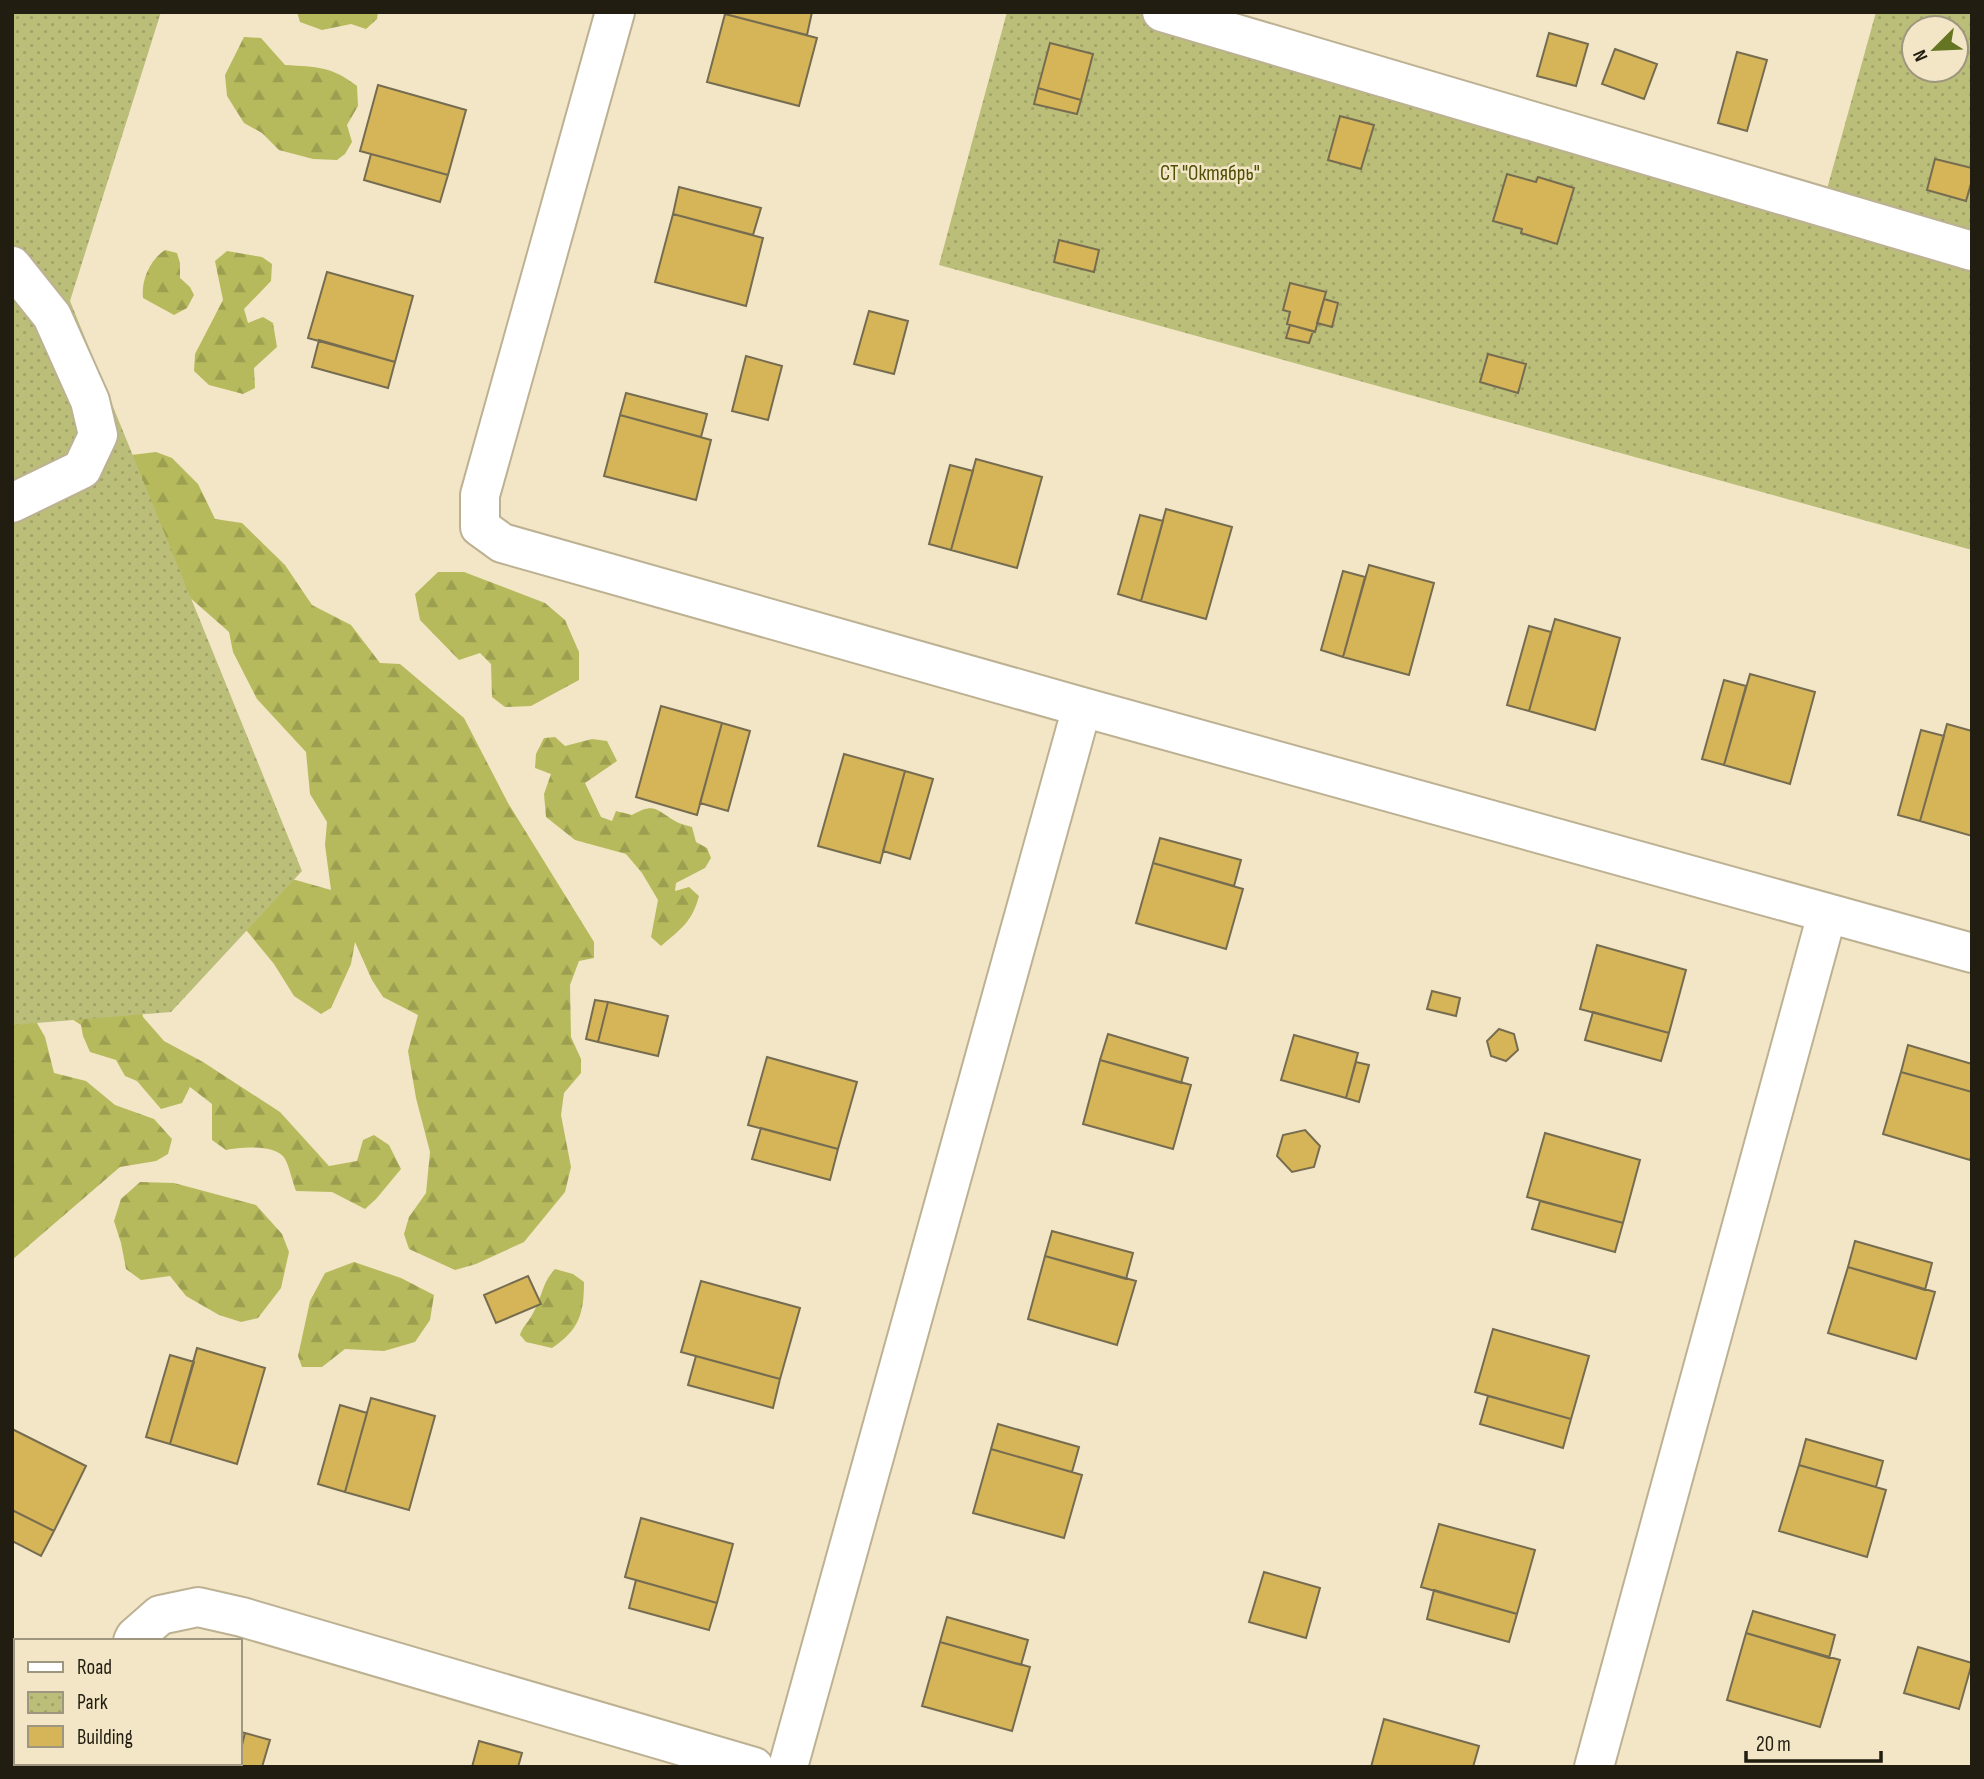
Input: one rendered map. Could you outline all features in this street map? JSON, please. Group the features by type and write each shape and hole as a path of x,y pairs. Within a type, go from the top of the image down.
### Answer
{"street":[{"path":"615,12 480,495 480,527 502,543 1082,707 1972,953"},
{"path":"1162,12 1972,251"},
{"path":"12,266 52,316 90,401 98,435 82,469 12,503"},
{"path":"788,1767 1082,707"},
{"path":"1594,1767 1827,914"},
{"path":"134,1639 160,1615 198,1607 242,1617 754,1767"}],"green space":[{"path":"12,12 161,12 70,301 302,871 171,1012 12,1025"},
{"path":"297,12 378,12 377,19 366,29 351,24 322,30 300,22"},
{"name":"СТ \"Октябрь\"","path":"1007,12 1232,12 1827,189 1876,12 1972,12 1972,550 939,265"},
{"path":"244,37 261,38 285,65 323,69 357,86 358,106 347,125 352,142 345,154 337,160 313,159 279,150 262,133 244,123 227,96 225,75"},
{"path":"165,250 177,253 180,278 194,295 187,308 174,315 143,298 143,284 148,271 155,259"},
{"path":"227,251 262,257 272,264 271,281 244,309 248,323 263,317 273,323 277,347 254,368 255,388 243,394 209,385 194,371 195,354 223,300 215,261"},
{"path":"156,452 172,458 198,484 215,519 242,523 285,565 312,605 351,625 380,663 400,664 464,718 508,803 594,942 594,958 579,961 570,985 571,1037 581,1059 581,1073 564,1093 561,1115 571,1167 565,1192 524,1242 476,1264 455,1270 409,1249 404,1234 409,1217 426,1193 430,1152 416,1098 408,1051 418,1015 383,997 355,942 351,964 331,1008 321,1014 294,996 274,964 242,925 271,873 331,890 325,845 327,822 310,794 306,752 257,699 233,652 229,632 163,574 98,459"},
{"path":"438,572 464,572 545,603 565,620 579,652 579,680 531,706 505,707 492,697 491,664 480,653 459,660 420,620 415,594"},
{"path":"555,737 565,746 592,739 607,741 617,761 585,783 601,817 612,821 616,811 632,815 646,809 655,809 692,827 696,842 707,848 711,858 705,868 676,883 675,891 689,887 699,896 693,912 680,930 661,946 651,937 658,900 642,873 626,854 575,840 546,817 544,794 551,774 535,768 536,754 544,738"},
{"path":"138,992 143,1017 164,1041 203,1062 280,1112 329,1166 357,1161 363,1140 374,1135 389,1145 401,1169 365,1209 332,1192 296,1191 285,1159 275,1151 249,1148 226,1150 212,1140 212,1104 190,1087 182,1103 161,1109 137,1081 125,1076 116,1060 90,1052 81,1025 66,1015"},
{"path":"12,1008 29,1009 45,1037 54,1073 86,1081 115,1105 154,1119 172,1139 168,1154 156,1161 120,1167 12,1260"},
{"path":"140,1182 174,1183 256,1205 282,1234 289,1252 281,1288 258,1318 241,1322 219,1315 186,1296 170,1276 141,1280 126,1269 114,1221 121,1199"},
{"path":"354,1262 401,1278 434,1295 430,1320 415,1342 384,1351 345,1349 322,1367 302,1367 298,1356 310,1301 325,1273"},
{"path":"555,1269 573,1274 584,1282 584,1293 581,1312 574,1328 552,1348 526,1342 520,1335"}],"building":[{"path":"812,12 807,35 725,14"},
{"path":"725,14 817,38 799,106 707,82"},
{"path":"1549,33 1588,44 1576,86 1537,76"},
{"path":"1050,43 1093,54 1081,100 1038,88"},
{"path":"1615,49 1657,64 1644,99 1602,84"},
{"path":"1737,52 1767,60 1747,131 1718,123"},
{"path":"378,85 466,110 448,175 360,151"},
{"path":"1038,88 1081,100 1077,114 1034,104"},
{"path":"1340,116 1374,125 1361,169 1328,160"},
{"path":"371,154 448,175 440,202 364,180"},
{"path":"1935,159 1972,168 1972,180 1966,201 1927,190"},
{"path":"1507,174 1536,182 1538,177 1574,188 1557,244 1521,233 1522,229 1493,221"},
{"path":"679,187 761,208 753,235 673,214"},
{"path":"673,214 763,238 746,306 655,282"},
{"path":"1059,240 1099,250 1094,272 1054,262"},
{"path":"327,272 413,296 395,362 308,338"},
{"path":"1290,283 1326,292 1315,332 1287,324 1290,312 1283,310"},
{"path":"1324,299 1338,303 1332,327 1317,323"},
{"path":"869,311 908,321 894,374 854,364"},
{"path":"1290,325 1313,331 1309,343 1286,338"},
{"path":"319,340 395,362 388,388 312,367"},
{"path":"1488,354 1526,364 1518,393 1480,382"},
{"path":"746,356 782,366 768,420 732,411"},
{"path":"626,393 707,414 701,437 620,415"},
{"path":"620,415 711,440 696,500 604,476"},
{"path":"976,459 1042,477 1017,568 951,550"},
{"path":"950,465 973,471 951,550 929,544"},
{"path":"1166,509 1232,527 1206,619 1141,601"},
{"path":"1140,515 1163,521 1141,601 1118,594"},
{"path":"1369,565 1434,583 1409,675 1343,657"},
{"path":"1343,571 1365,577 1343,657 1321,650"},
{"path":"1555,619 1620,638 1595,730 1529,711"},
{"path":"1529,626 1551,632 1529,711 1507,705"},
{"path":"1750,674 1815,692 1790,784 1724,765"},
{"path":"1724,680 1746,686 1724,765 1702,759"},
{"path":"661,706 722,723 697,815 636,797"},
{"path":"722,723 750,731 728,811 700,803"},
{"path":"1947,724 1972,731 1972,836 1920,821"},
{"path":"1921,730 1944,736 1920,821 1898,815"},
{"path":"844,754 905,771 880,863 818,846"},
{"path":"905,771 933,779 910,859 883,851"},
{"path":"1160,838 1241,860 1234,886 1153,863"},
{"path":"1153,863 1243,889 1226,949 1136,923"},
{"path":"1597,945 1686,970 1669,1033 1580,1009"},
{"path":"1432,991 1460,998 1456,1016 1427,1009"},
{"path":"595,1000 608,1002 598,1042 586,1039"},
{"path":"608,1002 668,1016 658,1056 598,1042"},
{"path":"1593,1012 1669,1033 1661,1061 1585,1040"},
{"path":"1499,1029 1514,1034 1518,1050 1506,1061 1491,1056 1487,1041"},
{"path":"1108,1034 1188,1058 1181,1083 1100,1060"},
{"path":"1294,1035 1358,1053 1346,1098 1281,1080"},
{"path":"1908,1045 1972,1064 1972,1092 1901,1072"},
{"path":"767,1057 857,1082 838,1149 748,1125"},
{"path":"1100,1060 1191,1085 1173,1149 1083,1124"},
{"path":"1356,1062 1369,1065 1359,1102 1346,1098"},
{"path":"1901,1072 1972,1092 1970,1160 1883,1134"},
{"path":"761,1128 838,1149 830,1180 752,1159"},
{"path":"1305,1130 1320,1146 1314,1167 1292,1172 1277,1156 1283,1135"},
{"path":"1545,1133 1640,1160 1623,1223 1527,1197"},
{"path":"1540,1201 1623,1223 1615,1252 1532,1229"},
{"path":"1052,1231 1133,1253 1126,1279 1045,1256"},
{"path":"1855,1241 1932,1263 1925,1290 1848,1267"},
{"path":"1045,1256 1136,1281 1117,1345 1028,1319"},
{"path":"1848,1267 1935,1292 1916,1359 1828,1333"},
{"path":"528,1276 541,1304 496,1323 484,1295"},
{"path":"701,1281 800,1308 780,1379 681,1352"},
{"path":"1493,1329 1589,1356 1571,1419 1475,1392"},
{"path":"197,1348 265,1368 237,1464 170,1444"},
{"path":"170,1355 194,1362 170,1444 146,1437"},
{"path":"696,1356 780,1379 773,1408 688,1385"},
{"path":"1488,1396 1571,1419 1563,1448 1480,1424"},
{"path":"371,1398 435,1416 409,1510 345,1492"},
{"path":"340,1405 367,1413 345,1492 318,1484"},
{"path":"998,1424 1079,1447 1072,1472 991,1449"},
{"path":"12,1429 86,1466 54,1531 12,1510"},
{"path":"1806,1439 1883,1461 1876,1487 1799,1465"},
{"path":"991,1449 1082,1475 1064,1538 973,1513"},
{"path":"1799,1465 1886,1490 1867,1557 1779,1531"},
{"path":"12,1510 54,1531 41,1556 12,1541"},
{"path":"641,1518 733,1544 717,1603 625,1577"},
{"path":"1439,1524 1535,1550 1517,1614 1421,1587"},
{"path":"1264,1572 1320,1588 1306,1638 1249,1622"},
{"path":"636,1580 717,1603 709,1630 629,1608"},
{"path":"1434,1590 1517,1614 1509,1642 1427,1619"},
{"path":"1753,1611 1835,1635 1829,1658 1746,1633"},
{"path":"947,1617 1028,1640 1021,1665 940,1642"},
{"path":"1746,1633 1840,1660 1820,1727 1727,1700"},
{"path":"940,1642 1030,1667 1012,1731 922,1706"},
{"path":"1918,1647 1972,1663 1959,1709 1904,1693"},
{"path":"1384,1719 1479,1746 1473,1767 1371,1767"},
{"path":"245,1733 270,1740 262,1767 236,1767 242,1765"},
{"path":"479,1741 522,1753 518,1767 472,1767"},
{"path":"168,1765 236,1765 236,1767"}]}
